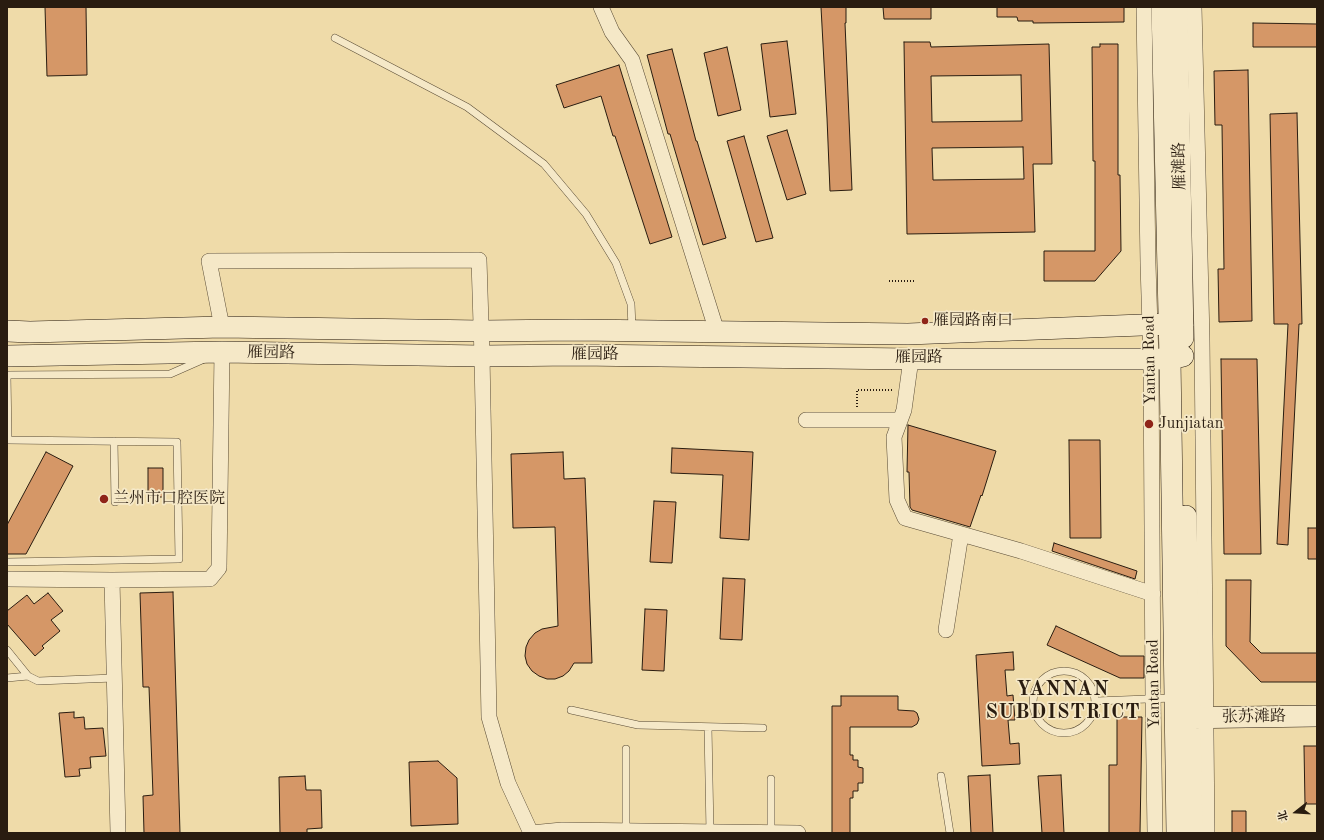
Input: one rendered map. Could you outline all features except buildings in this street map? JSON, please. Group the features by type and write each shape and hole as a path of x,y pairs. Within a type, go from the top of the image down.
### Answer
{"main road":[{"name":"Yantan Road","path":"1162,7 1167,325 1177,358 1186,713 1192,833"},
{"name":"雁滩路","path":"1167,325 1177,7"},
{"name":"雁园路","path":"7,331 30,332 222,327 481,331 632,330 908,334 1167,325"},
{"path":"222,327 222,352"},
{"name":"雁园路","path":"7,356 222,352 482,356 576,355 911,359 1177,358"},
{"name":"Yantan Road","path":"1177,833 1186,713"},
{"name":"张苏滩路","path":"1186,713 1317,716"}],"street":[{"path":"601,7 612,32 632,60 717,332"},
{"name":"Yantan Road","path":"1144,7 1167,325 1177,358 1186,713 1207,833"},
{"name":"Yantan Road","path":"1155,833 1153,594 1177,358 1194,7"},
{"path":"222,327 209,261 479,260 489,717 508,783 531,833 562,830 798,833"},
{"path":"7,579 210,579 219,568 222,352"},
{"path":"911,359 904,410 894,438 897,500 905,518 1021,551 1153,594"},
{"path":"806,420 900,420"},
{"path":"946,630 961,534"},
{"path":"112,580 118,833"},
{"path":"1154,720 1186,713"}],"lane":[{"path":"335,38 467,107 544,164 586,214 616,263 631,304 632,330"},
{"path":"7,562 179,559 177,442 8,440 7,375 170,374 222,352"},
{"path":"114,441 115,502"},
{"path":"7,650 28,676 38,681 114,678"},
{"path":"1062,671 1074,673 1085,679 1093,689 1096,701 1094,713 1088,724 1078,731 1066,734 1054,732 1043,726 1036,716 1033,704 1034,692 1041,681 1050,674 1062,671"},
{"path":"7,678 28,676"},
{"path":"1096,701 1153,699 1186,713"},
{"path":"571,710 638,725 763,728"},
{"path":"708,727 710,832"},
{"path":"626,749 626,830"},
{"path":"941,776 950,833"},
{"path":"771,778 771,833"}],"path":[{"path":"889,281 916,281"},
{"path":"857,420 857,390 899,390"}],"place":[{"name":"雁园路南口","path":"925,321"},
{"name":"Junjiatan","path":"1149,424"},
{"name":"兰州市口腔医院","path":"104,499"}],"district":[{"name":"YANNAN SUBDISTRICT","path":"1063,702"}]}
